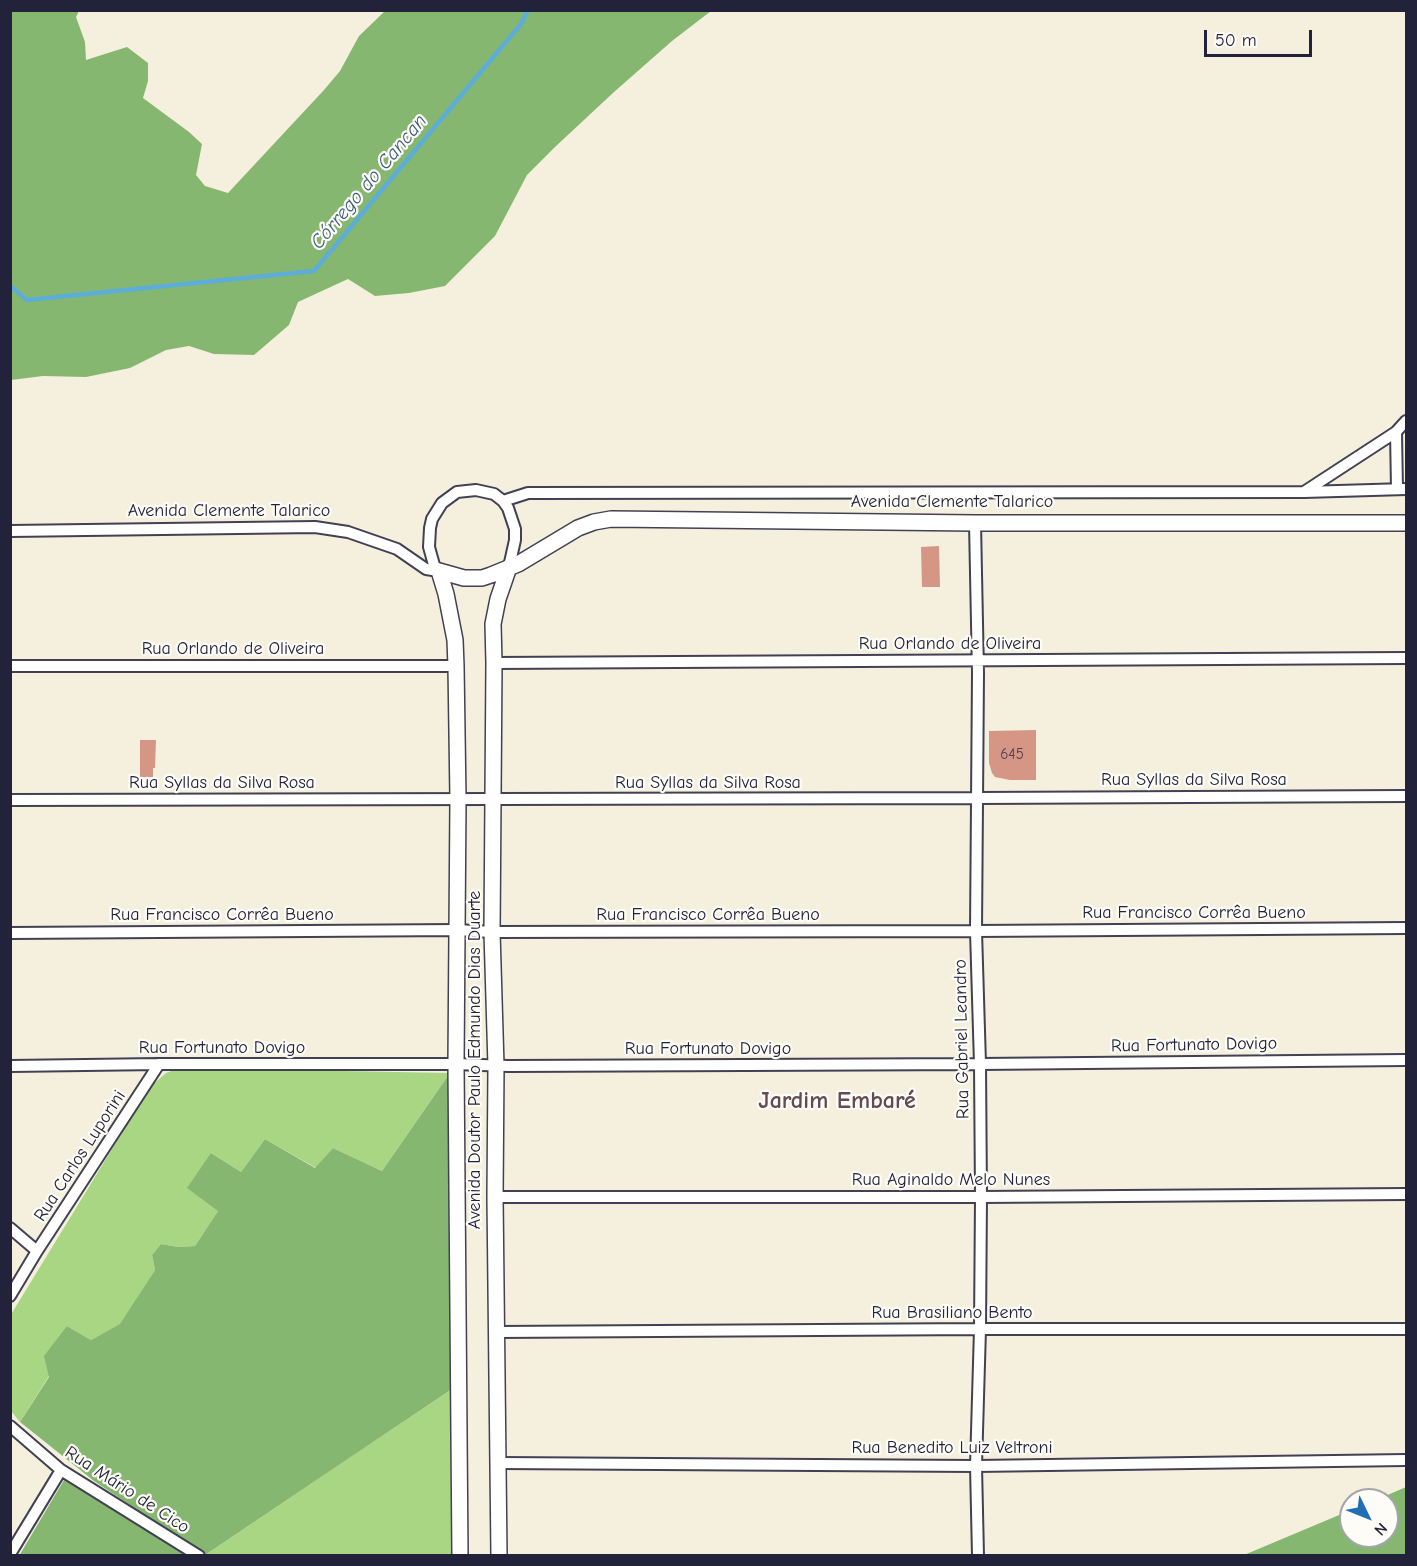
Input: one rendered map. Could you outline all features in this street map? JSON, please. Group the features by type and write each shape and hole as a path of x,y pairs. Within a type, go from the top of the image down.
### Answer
{"street":[{"path":"1304,492 1396,432 1407,421"},
{"path":"1396,432 1402,489"},
{"name":"Avenida Clemente Talarico","path":"503,501 528,493 1304,492 1402,489"},
{"path":"439,571 431,556 429,537 432,519 442,503 457,492 476,490 494,494 508,508 515,529 509,567"},
{"name":"Avenida Clemente Talarico","path":"10,531 315,527 348,532 397,549 426,568 456,577 473,579 491,575 518,564 578,528 611,519 975,523 1407,523"},
{"name":"Rua Gabriel Leandro","path":"975,523 978,661 976,931 981,1197 976,1466 978,1556"},
{"name":"Avenida Doutor Paulo Edmundo Dias Duarte","path":"499,1556 495,1197 496,1066 492,932 493,624 498,599 509,567"},
{"name":"Avenida Doutor Paulo Edmundo Dias Duarte","path":"439,571 455,640 456,666 460,1556"},
{"name":"Rua Orlando de Oliveira","path":"494,663 1407,658"},
{"name":"Rua Orlando de Oliveira","path":"10,666 456,666"},
{"name":"Rua Syllas da Silva Rosa","path":"10,800 1407,796"},
{"name":"Rua Francisco Corrêa Bueno","path":"10,933 1407,928"},
{"name":"Rua Fortunato Dovigo","path":"10,1066 980,1064 1407,1060"},
{"name":"Rua Carlos Luporini","path":"10,1296 159,1064"},
{"name":"Rua Aginaldo Melo Nunes","path":"495,1197 1407,1194"},
{"path":"10,1228 37,1251"},
{"name":"Rua Brasiliano Bento","path":"497,1332 1407,1329"},
{"name":"Rua Mário de Cico","path":"10,1426 61,1470 199,1556"},
{"name":"Rua Benedito Luiz Veltroni","path":"498,1463 976,1466 1407,1460"},
{"path":"10,1554 61,1470"}],"green space":[{"path":"10,11 79,11 76,17 85,42 86,60 127,47 148,63 148,81 143,98 202,144 196,175 205,186 228,193 324,90 340,71 359,36 385,11 711,11 672,41 614,92 527,175 495,236 445,286 409,293 375,296 348,279 298,302 289,325 254,355 214,354 189,346 166,350 130,368 86,377 43,376 11,380"},
{"path":"179,1068 450,1073 382,1171 333,1148 316,1168 265,1139 241,1172 211,1153 218,1211 195,1246 178,1247 161,1244 152,1255 155,1270 121,1324 91,1340 67,1326 49,1376 20,1422 11,1411 10,1316 150,1087 166,1073"},
{"path":"450,1073 452,1389 205,1555 94,1481 20,1422 49,1377 44,1356 67,1326 91,1340 120,1324 155,1270 152,1255 161,1244 178,1247 195,1246 218,1211 187,1188 211,1153 241,1172 265,1139 315,1168 333,1148 382,1171"},
{"path":"452,1389 455,1555 205,1555"},
{"path":"70,1476 191,1556 19,1556 64,1480"},
{"path":"1406,1487 1406,1555 1244,1555 1339,1515 1339,1548 1399,1548 1399,1490"}],"building":[{"path":"939,546 940,587 922,587 921,547"},
{"path":"1036,730 1036,780 1010,780 995,777 989,763 989,731"},
{"path":"140,740 156,740 153,777 140,777"}],"waterway":[{"name":"Córrego do Cancan","path":"10,286 27,300 314,271 521,24 528,10"}],"district":[{"name":"Jardim Embaré","path":"837,1101"}]}
